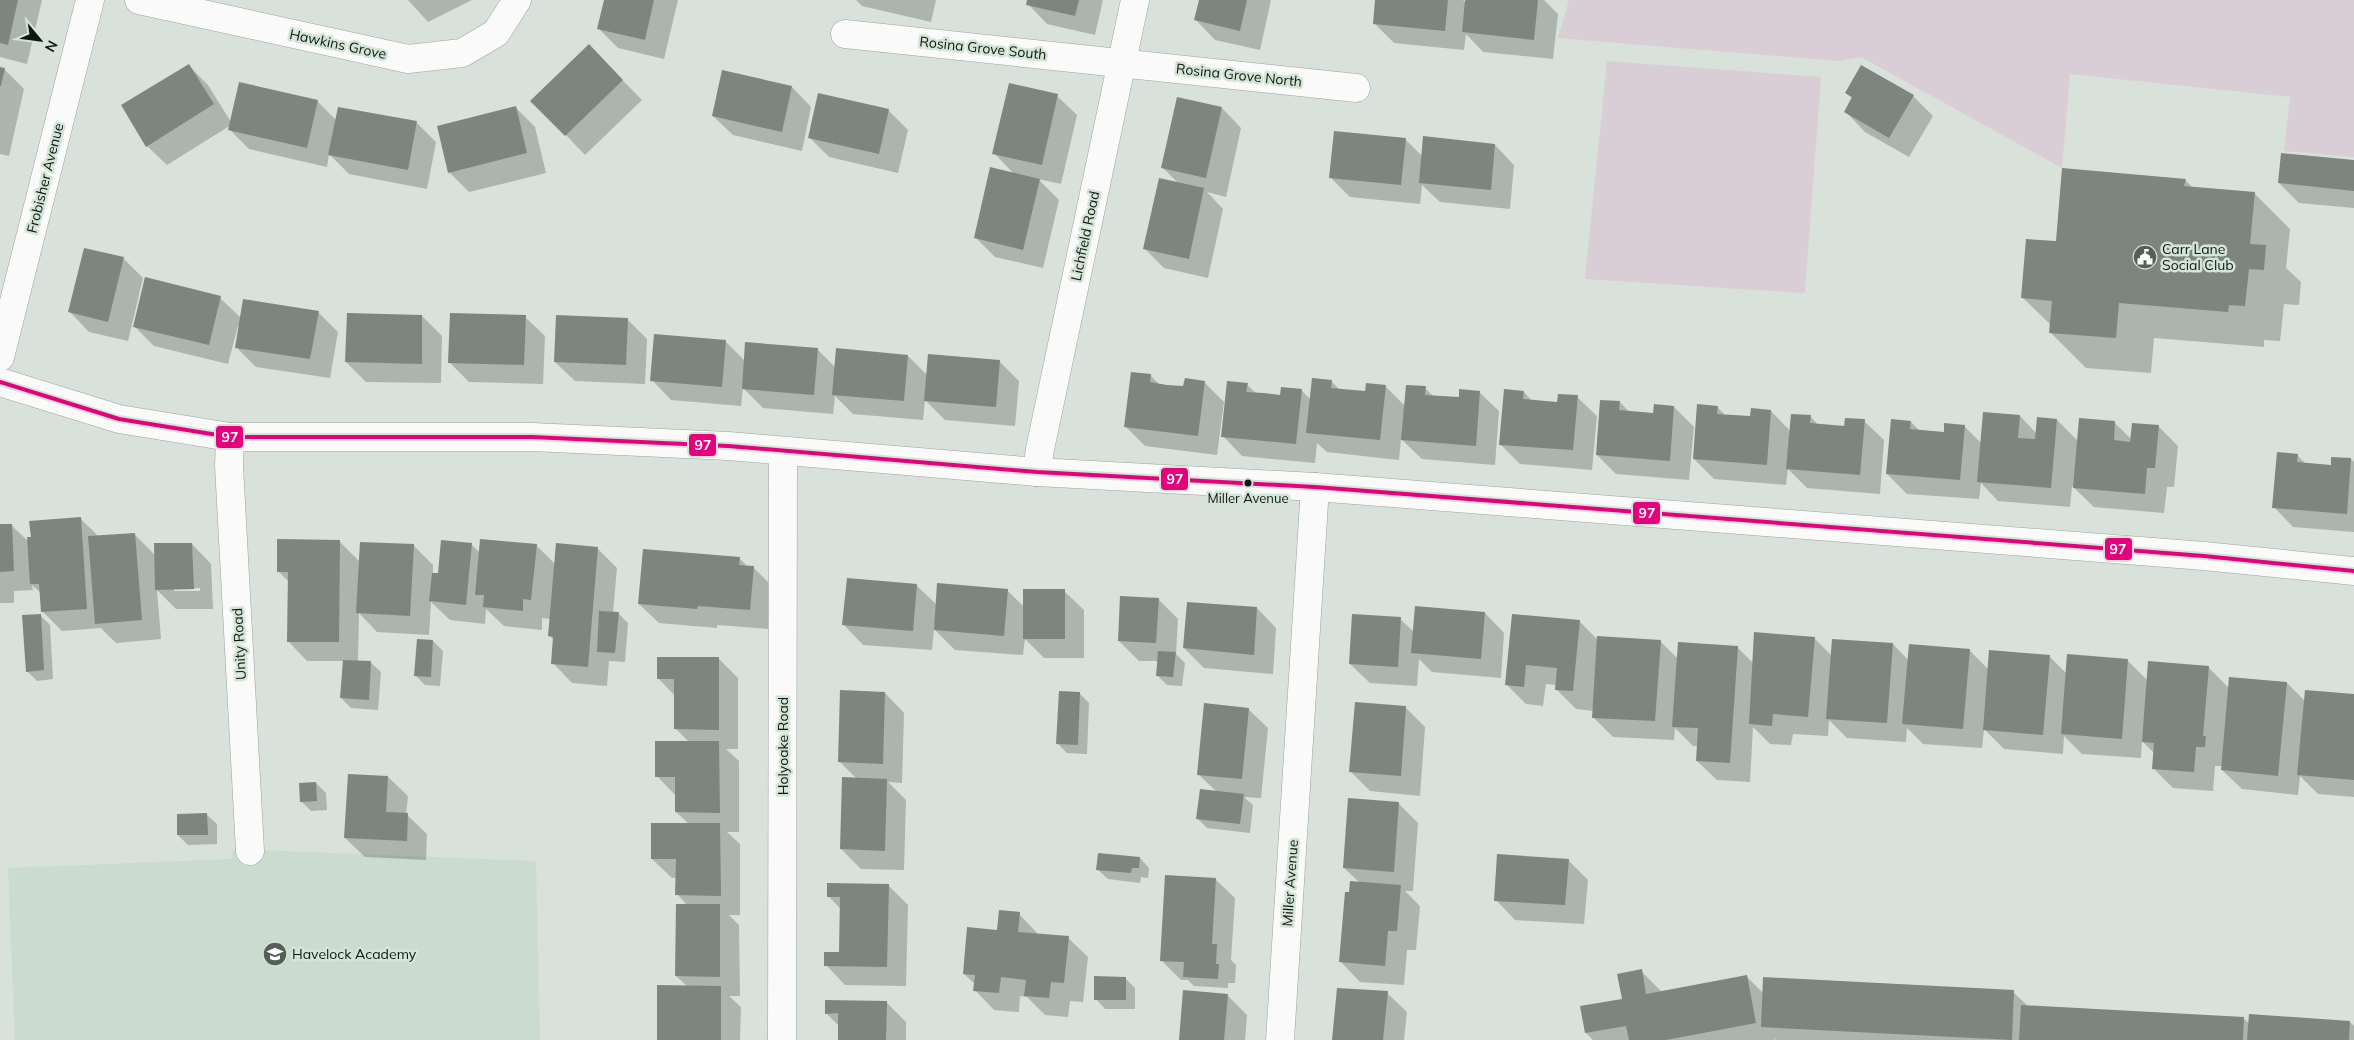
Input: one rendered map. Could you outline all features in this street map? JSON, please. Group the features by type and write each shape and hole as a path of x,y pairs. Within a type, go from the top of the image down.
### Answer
{"street":[{"name":"Frobisher Avenue","path":"0,357 90,0"},
{"name":"Hawkins Grove","path":"139,0 408,59 462,53 496,33 517,0"},
{"name":"Lichfield Road","path":"1037,472 1135,0"},
{"name":"Rosina Grove South","path":"845,34 1121,62"},
{"name":"Rosina Grove North","path":"1121,62 1356,88"},
{"path":"0,382 119,419 230,437 532,437 728,446 1037,472 1315,487 2204,556 2354,571"},
{"name":"Unity Road","path":"230,437 229,466 250,851"},
{"name":"Holyoake Road","path":"782,1040 783,452"},
{"name":"Miller Avenue","path":"1280,1040 1315,487"}],"shaded area":[{"path":"1569,0 2354,0 2354,157 2284,151 2290,97 2070,74 2062,168 1861,57 1838,61 1558,38"},
{"path":"1607,61 1821,77 1805,293 1585,279"},
{"name":"Havelock Academy","path":"233,849 536,861 540,1040 15,1040 8,868 232,859"}],"building":[{"path":"0,0 18,0 8,45 0,43"},
{"path":"604,0 654,0 645,40 597,29"},
{"path":"1027,0 1079,0 1075,16 1026,5"},
{"path":"1199,0 1247,0 1240,31 1194,20"},
{"path":"1375,0 1448,0 1445,31 1373,24"},
{"path":"1465,0 1538,0 1534,40 1462,32"},
{"path":"589,44 623,80 565,136 530,101"},
{"path":"189,64 214,104 146,147 121,105"},
{"path":"1861,65 1914,95 1889,138 1844,112 1852,97 1845,93"},
{"path":"0,67 5,68 1,86 0,86"},
{"path":"722,70 792,86 782,132 712,116"},
{"path":"239,82 318,100 307,148 228,130"},
{"path":"1009,83 1058,94 1042,165 992,154"},
{"path":"818,93 889,109 879,154 808,138"},
{"path":"1177,97 1222,107 1206,178 1161,168"},
{"path":"516,106 527,153 448,173 437,126"},
{"path":"338,107 417,121 408,170 328,155"},
{"path":"1334,131 1406,138 1401,185 1329,178"},
{"path":"1423,136 1495,144 1491,190 1419,183"},
{"path":"2281,153 2354,160 2354,191 2278,183"},
{"path":"990,167 1040,179 1023,250 974,238"},
{"name":"Carr Lane Social Club","path":"2062,168 2186,179 2184,186 2255,192 2250,244 2266,245 2264,270 2249,269 2245,306 2229,305 2228,312 2119,303 2116,338 2049,333 2052,301 2021,298 2026,239 2056,241"},
{"path":"1159,178 1204,188 1189,259 1143,249"},
{"path":"84,248 124,257 108,322 68,312"},
{"path":"145,277 221,296 209,345 133,327"},
{"path":"243,299 319,311 310,359 235,348"},
{"path":"347,313 422,315 422,364 345,362"},
{"path":"450,313 526,315 524,365 448,363"},
{"path":"556,315 628,318 626,365 554,362"},
{"path":"654,334 726,340 722,387 650,381"},
{"path":"745,342 818,348 814,395 742,389"},
{"path":"836,348 908,355 904,401 832,395"},
{"path":"928,354 1000,360 996,407 924,401"},
{"path":"1131,372 1151,374 1150,382 1167,385 1183,386 1185,378 1205,381 1198,436 1124,427"},
{"path":"1312,378 1332,380 1331,388 1365,391 1366,383 1386,385 1380,440 1306,433"},
{"path":"1227,381 1248,383 1246,392 1280,395 1281,387 1302,389 1296,444 1221,437"},
{"path":"1406,385 1426,386 1425,395 1459,397 1459,389 1480,391 1476,446 1401,440"},
{"path":"1504,389 1524,391 1523,399 1557,402 1558,394 1578,395 1573,450 1499,445"},
{"path":"1600,400 1620,401 1619,410 1653,413 1654,404 1674,406 1670,461 1596,455"},
{"path":"1697,404 1718,406 1717,414 1750,416 1751,408 1771,410 1767,465 1693,459"},
{"path":"1983,412 2020,415 2018,438 2035,439 2037,417 2057,419 2051,488 1977,482"},
{"path":"1791,414 1811,415 1810,423 1844,426 1845,418 1865,419 1860,475 1786,469"},
{"path":"2079,418 2115,421 2114,440 2130,442 2132,423 2159,425 2155,468 2147,468 2145,494 2073,488"},
{"path":"1891,419 1911,421 1910,429 1944,432 1944,423 1965,425 1960,480 1886,474"},
{"path":"2277,452 2298,454 2297,462 2331,465 2331,457 2351,458 2347,514 2272,508"},
{"path":"81,517 87,609 41,612 39,584 30,584 27,537 31,537 29,521"},
{"path":"0,524 12,524 14,571 0,572"},
{"path":"135,533 142,620 95,624 88,536"},
{"path":"277,539 340,540 339,642 287,642 288,572 277,572"},
{"path":"480,539 537,544 531,600 523,599 523,611 483,607 484,595 475,595"},
{"path":"441,540 472,543 466,605 429,601 432,573 438,573"},
{"path":"360,542 414,544 410,616 356,613"},
{"path":"154,543 192,543 194,589 155,590"},
{"path":"556,543 598,547 588,667 551,664 553,637 548,636"},
{"path":"643,549 740,557 739,565 754,566 750,610 698,606 697,609 638,604"},
{"path":"847,578 917,584 913,631 842,625"},
{"path":"937,583 1008,589 1004,636 934,630"},
{"path":"1023,589 1065,589 1065,639 1023,639"},
{"path":"1120,596 1159,598 1156,643 1118,641"},
{"path":"1187,602 1257,607 1254,655 1183,648"},
{"path":"1415,606 1485,612 1481,659 1411,653"},
{"path":"599,611 619,612 615,653 597,652"},
{"path":"41,614 44,670 26,672 22,615"},
{"path":"1352,614 1401,617 1398,667 1349,664"},
{"path":"1512,614 1580,620 1573,691 1555,690 1557,668 1526,665 1524,687 1505,685"},
{"path":"1754,632 1815,637 1808,717 1773,714 1772,726 1749,724"},
{"path":"1597,636 1661,640 1655,721 1592,718"},
{"path":"417,639 433,640 431,677 414,676"},
{"path":"1832,639 1893,643 1887,723 1826,719"},
{"path":"1678,642 1738,646 1730,763 1696,761 1698,728 1672,727"},
{"path":"1909,644 1970,649 1963,729 1902,724"},
{"path":"1989,650 2050,655 2043,735 1983,730"},
{"path":"1158,651 1176,652 1173,677 1156,676"},
{"path":"2067,654 2128,659 2122,739 2061,734"},
{"path":"657,657 719,657 719,730 674,729 674,679 657,679"},
{"path":"343,660 371,661 369,700 340,698"},
{"path":"2148,661 2209,666 2203,736 2206,736 2205,747 2196,747 2194,772 2152,769 2154,743 2142,742"},
{"path":"2229,677 2287,682 2278,776 2221,770"},
{"path":"840,690 885,692 883,764 838,762"},
{"path":"2305,690 2354,694 2354,780 2297,775"},
{"path":"1059,691 1080,692 1078,745 1056,744"},
{"path":"1355,702 1406,706 1401,776 1349,772"},
{"path":"1204,703 1249,708 1242,779 1197,775"},
{"path":"655,741 719,741 720,813 675,812 675,777 655,777"},
{"path":"348,774 388,776 386,812 408,813 407,841 344,838"},
{"path":"842,777 887,779 885,851 840,849"},
{"path":"316,782 317,801 300,802 299,783"},
{"path":"1200,789 1244,794 1240,824 1196,819"},
{"path":"1348,798 1399,802 1394,872 1343,868"},
{"path":"207,813 208,835 177,835 177,814"},
{"path":"651,823 720,823 721,896 675,895 676,859 651,859"},
{"path":"1098,853 1140,857 1139,868 1132,868 1131,873 1096,870"},
{"path":"1497,854 1569,859 1565,905 1494,901"},
{"path":"1165,875 1216,878 1212,944 1217,944 1216,964 1219,964 1218,979 1183,977 1184,962 1160,961"},
{"path":"1350,881 1401,885 1397,931 1388,931 1385,966 1339,962 1345,892 1349,892"},
{"path":"827,883 889,884 887,967 824,966 824,952 839,952 840,897 827,897"},
{"path":"676,904 720,904 720,977 675,976"},
{"path":"999,910 1020,912 1018,932 1069,936 1064,983 1051,982 1049,998 1024,996 1026,980 1001,977 999,993 973,991 975,975 963,974 967,927 997,930"},
{"path":"1642,969 1646,994 1747,975 1756,1023 1666,1040 1629,1040 1626,1026 1585,1033 1580,1006 1622,999 1617,974"},
{"path":"1094,976 1126,977 1126,1000 1094,1000"},
{"path":"1763,977 2014,990 2012,1040 1761,1027"},
{"path":"657,985 721,986 721,1040 657,1040"},
{"path":"1337,988 1388,991 1383,1040 1332,1040"},
{"path":"1183,990 1228,994 1224,1040 1179,1040"},
{"path":"825,1000 887,1001 886,1040 838,1040 838,1013 825,1014"},
{"path":"2021,1005 2244,1017 2243,1040 2019,1040"},
{"path":"2249,1014 2350,1021 2349,1040 2247,1040"}],"transit line":[{"name":"97","path":"0,382 119,419 230,437 532,437 728,446 1037,472 1315,487 2204,556 2354,571"}],"place":[{"name":"Carr Lane Social Club","path":"2145,257"},
{"name":"Miller Avenue","path":"1248,483"},
{"name":"Havelock Academy","path":"275,954"}]}
